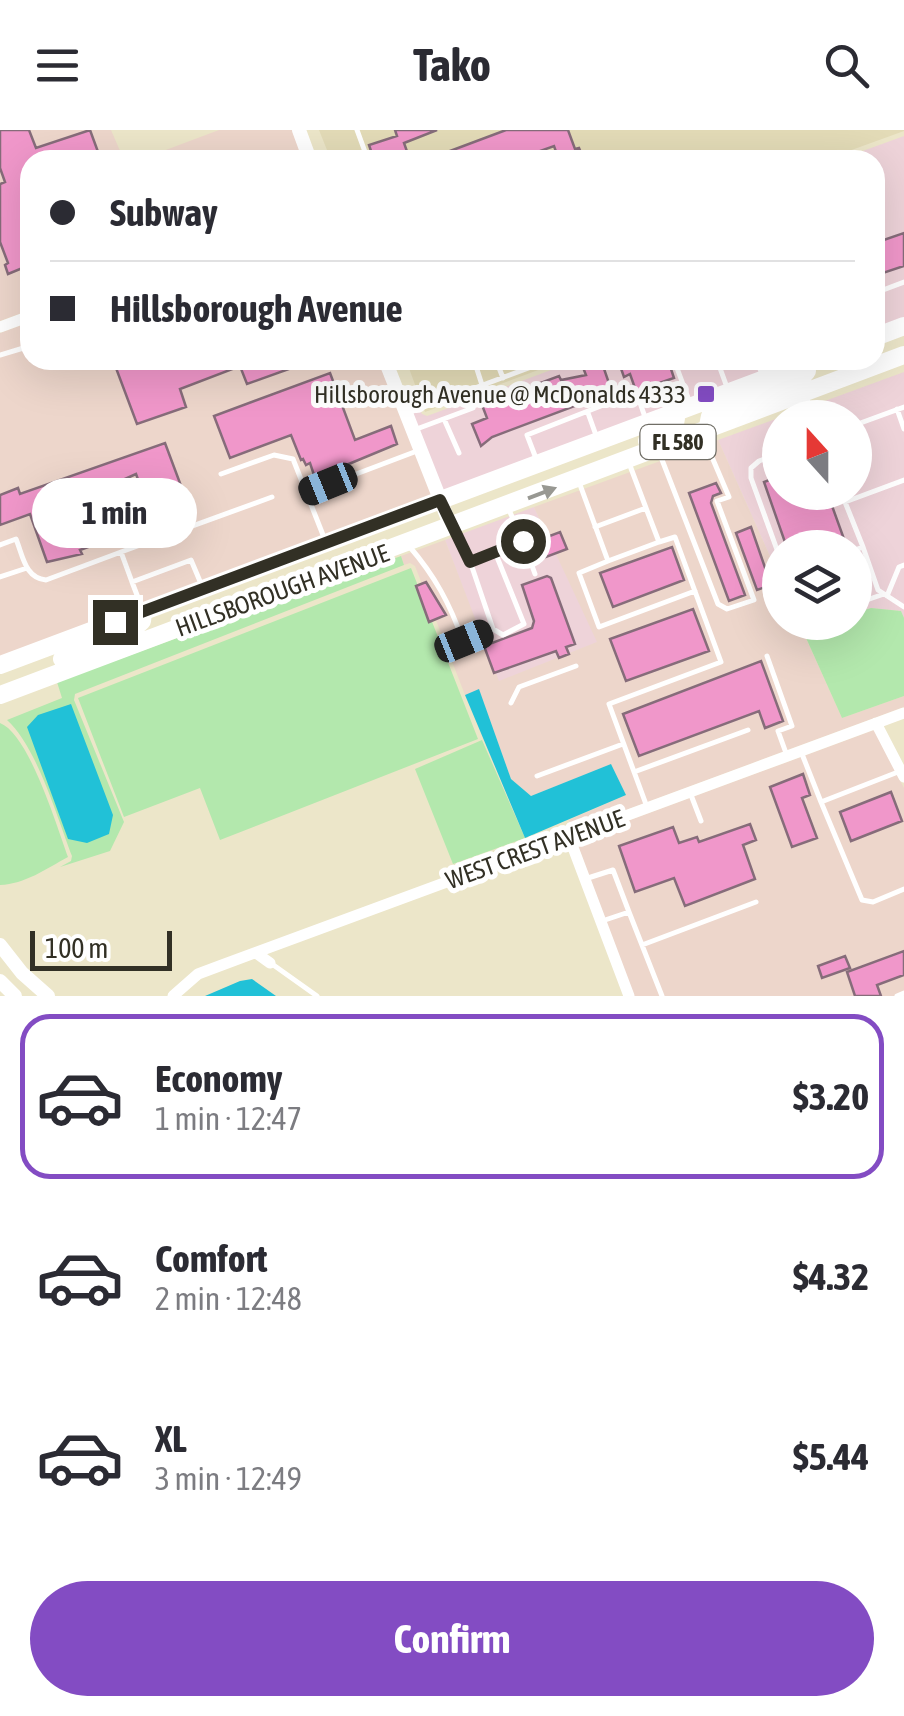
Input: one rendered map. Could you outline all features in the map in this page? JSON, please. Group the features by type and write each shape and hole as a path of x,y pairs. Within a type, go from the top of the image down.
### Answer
{"main road":[{"name":"HILLSBOROUGH AVENUE","path":"0,665 684,409 731,398 789,370"},
{"path":"707,430 710,416 731,398 800,378 808,370"},
{"path":"840,380 846,370"},
{"name":"FL 580","path":"451,527 867,370"},
{"path":"578,480 604,458 674,430 684,409"},
{"name":"HILLSBOROUGH AVENUE","path":"0,695 451,527"},
{"path":"46,678 60,660 133,630 142,620 143,612"}],"street":[{"path":"389,370 451,527"},
{"name":"WEST CREST AVENUE","path":"173,996 198,974 904,713"},
{"path":"876,723 902,774"},
{"path":"569,837 629,996"},
{"path":"0,945 22,973 48,996"},
{"path":"256,952 270,962"},
{"path":"0,981 15,996"}],"lane":[{"path":"477,370 482,385"},
{"path":"499,370 502,378"},
{"path":"405,414 522,370"},
{"path":"678,370 684,409"},
{"path":"721,370 731,398"},
{"path":"760,370 764,379"},
{"path":"538,464 527,435 611,402 682,382"},
{"path":"804,393 807,400"},
{"path":"638,397 646,423"},
{"path":"411,431 473,408"},
{"path":"872,419 901,408 904,429"},
{"path":"588,412 598,441"},
{"path":"444,418 459,454"},
{"path":"658,449 718,604 727,609 754,600 717,502 729,497 706,443 707,430"},
{"path":"306,493 419,450"},
{"path":"222,474 274,455 293,459 326,543"},
{"path":"628,460 658,542"},
{"path":"762,460 751,468 762,508"},
{"path":"578,480 608,561"},
{"path":"872,492 904,480"},
{"path":"0,545 16,539 27,568 37,579 46,580 272,496"},
{"path":"507,506 535,574"},
{"path":"596,526 646,508"},
{"path":"451,527 470,562 493,629 503,635 524,624 495,552"},
{"path":"648,808 608,704 720,662 695,591 675,536 579,572 599,626 695,591"},
{"path":"470,562 523,541"},
{"path":"408,543 435,576 464,641 493,629"},
{"path":"121,552 143,612"},
{"path":"132,582 191,560 203,589"},
{"path":"886,595 898,567 904,565"},
{"path":"0,578 27,568"},
{"path":"872,577 878,590 904,607"},
{"path":"872,599 886,595"},
{"path":"767,656 792,726 778,731 787,756"},
{"path":"511,703 519,687 576,666"},
{"path":"634,772 748,730"},
{"path":"537,776 624,744"},
{"path":"801,751 862,900 872,902 904,888"},
{"path":"821,802 902,774"},
{"path":"690,792 701,820"},
{"path":"585,879 614,870 662,996"},
{"path":"642,945 756,902"},
{"path":"601,922 628,912"},
{"path":"270,962 317,996"},
{"path":"897,996 904,993"}],"shaded area":[{"path":"0,130 111,130 120,150 20,150 20,314 0,321"},
{"path":"219,130 294,130 301,150 166,150"},
{"path":"319,130 904,130 852,150 327,150"},
{"path":"904,136 904,318 885,325 885,150 866,150"},
{"path":"20,326 20,370 384,370 432,494 0,656 0,333"},
{"path":"410,370 538,370 425,412"},
{"path":"551,370 764,370 442,491 407,406 417,403 427,416"},
{"path":"904,372 904,618 901,611 872,608 872,530 762,530 762,539 718,440 762,424 762,510 872,510 872,400 827,400"},
{"path":"718,440 762,539 762,640 807,640 842,718 904,696 904,707 572,830 569,820 626,795 611,765 531,796 511,779 479,690 465,695 415,566 404,565 401,556 445,540 499,681 597,642 534,507"},
{"path":"534,507 598,642 498,682 445,540"},
{"path":"874,730 904,788 904,996 634,996 576,840"}],"green space":[{"path":"401,556 404,565 75,694 74,700 124,822 110,851 60,867 71,861 72,856 53,803 28,747 7,720 62,698 57,682"},
{"path":"411,568 478,739 220,840 200,788 124,817 78,698"},
{"path":"872,608 901,611 904,696 842,718 807,640 872,640"},
{"path":"0,723 11,731 31,762 68,857 27,879 0,885"},
{"path":"482,740 525,838 453,864 415,769"}],"water":[{"path":"479,689 511,779 531,796 611,764 626,795 525,838 465,695"},
{"path":"71,704 113,815 109,834 87,843 68,839 27,727 38,715"},
{"path":"252,979 276,996 205,996 240,981"}],"building":[{"path":"0,130 29,130 36,148 90,130 97,150 20,150 20,269 8,274 0,242 0,184 5,182 0,168"},
{"path":"395,130 437,130 404,143 406,150 371,150 369,145 397,136"},
{"path":"506,130 568,130 575,149 580,150 555,150 554,146 543,150 453,150"},
{"path":"904,233 904,266 885,272 885,240"},
{"path":"117,370 230,370 180,389 186,407 137,424"},
{"path":"242,370 286,370 247,384"},
{"path":"584,370 604,370 612,392 492,437 481,446 472,424 487,418 482,405 559,376 561,380 586,375"},
{"path":"622,370 671,370 674,378 636,391 630,374 624,377"},
{"path":"330,373 355,440 391,426 397,444 315,478 310,463 306,465 301,460 291,435 230,458 214,416"},
{"path":"165,443 193,518 157,531 136,474 116,483 134,530 80,550 82,554 47,562 30,514 0,525 0,495 18,488 20,494"},
{"path":"716,483 721,493 713,496 711,503 745,595 729,601 689,493"},
{"path":"774,510 834,510 841,530 781,530"},
{"path":"751,527 762,559 762,588 757,590 736,533"},
{"path":"560,532 567,549 546,557 539,540"},
{"path":"672,547 684,580 613,607 600,573"},
{"path":"547,576 575,644 566,647 569,654 559,658 556,651 494,673 484,646 532,628 534,621 522,585"},
{"path":"426,582 446,615 429,622 416,586"},
{"path":"693,609 709,651 626,681 610,639"},
{"path":"761,661 783,721 765,728 759,711 639,756 623,714"},
{"path":"803,774 810,795 802,798 817,838 792,847 770,787"},
{"path":"891,792 902,821 851,841 840,812"},
{"path":"750,824 756,840 743,845 755,879 685,906 674,878 635,892 619,846 673,827 679,843 697,837 699,842"},
{"path":"904,951 904,975 877,985 881,996 855,996 847,972"},
{"path":"845,956 850,968 822,978 818,966"}],"place":[{"name":"Hillsborough Avenue @ McDonalds 4333","path":"706,394"}],"route":[{"path":"115,622 440,500 470,562 523,541"}]}
